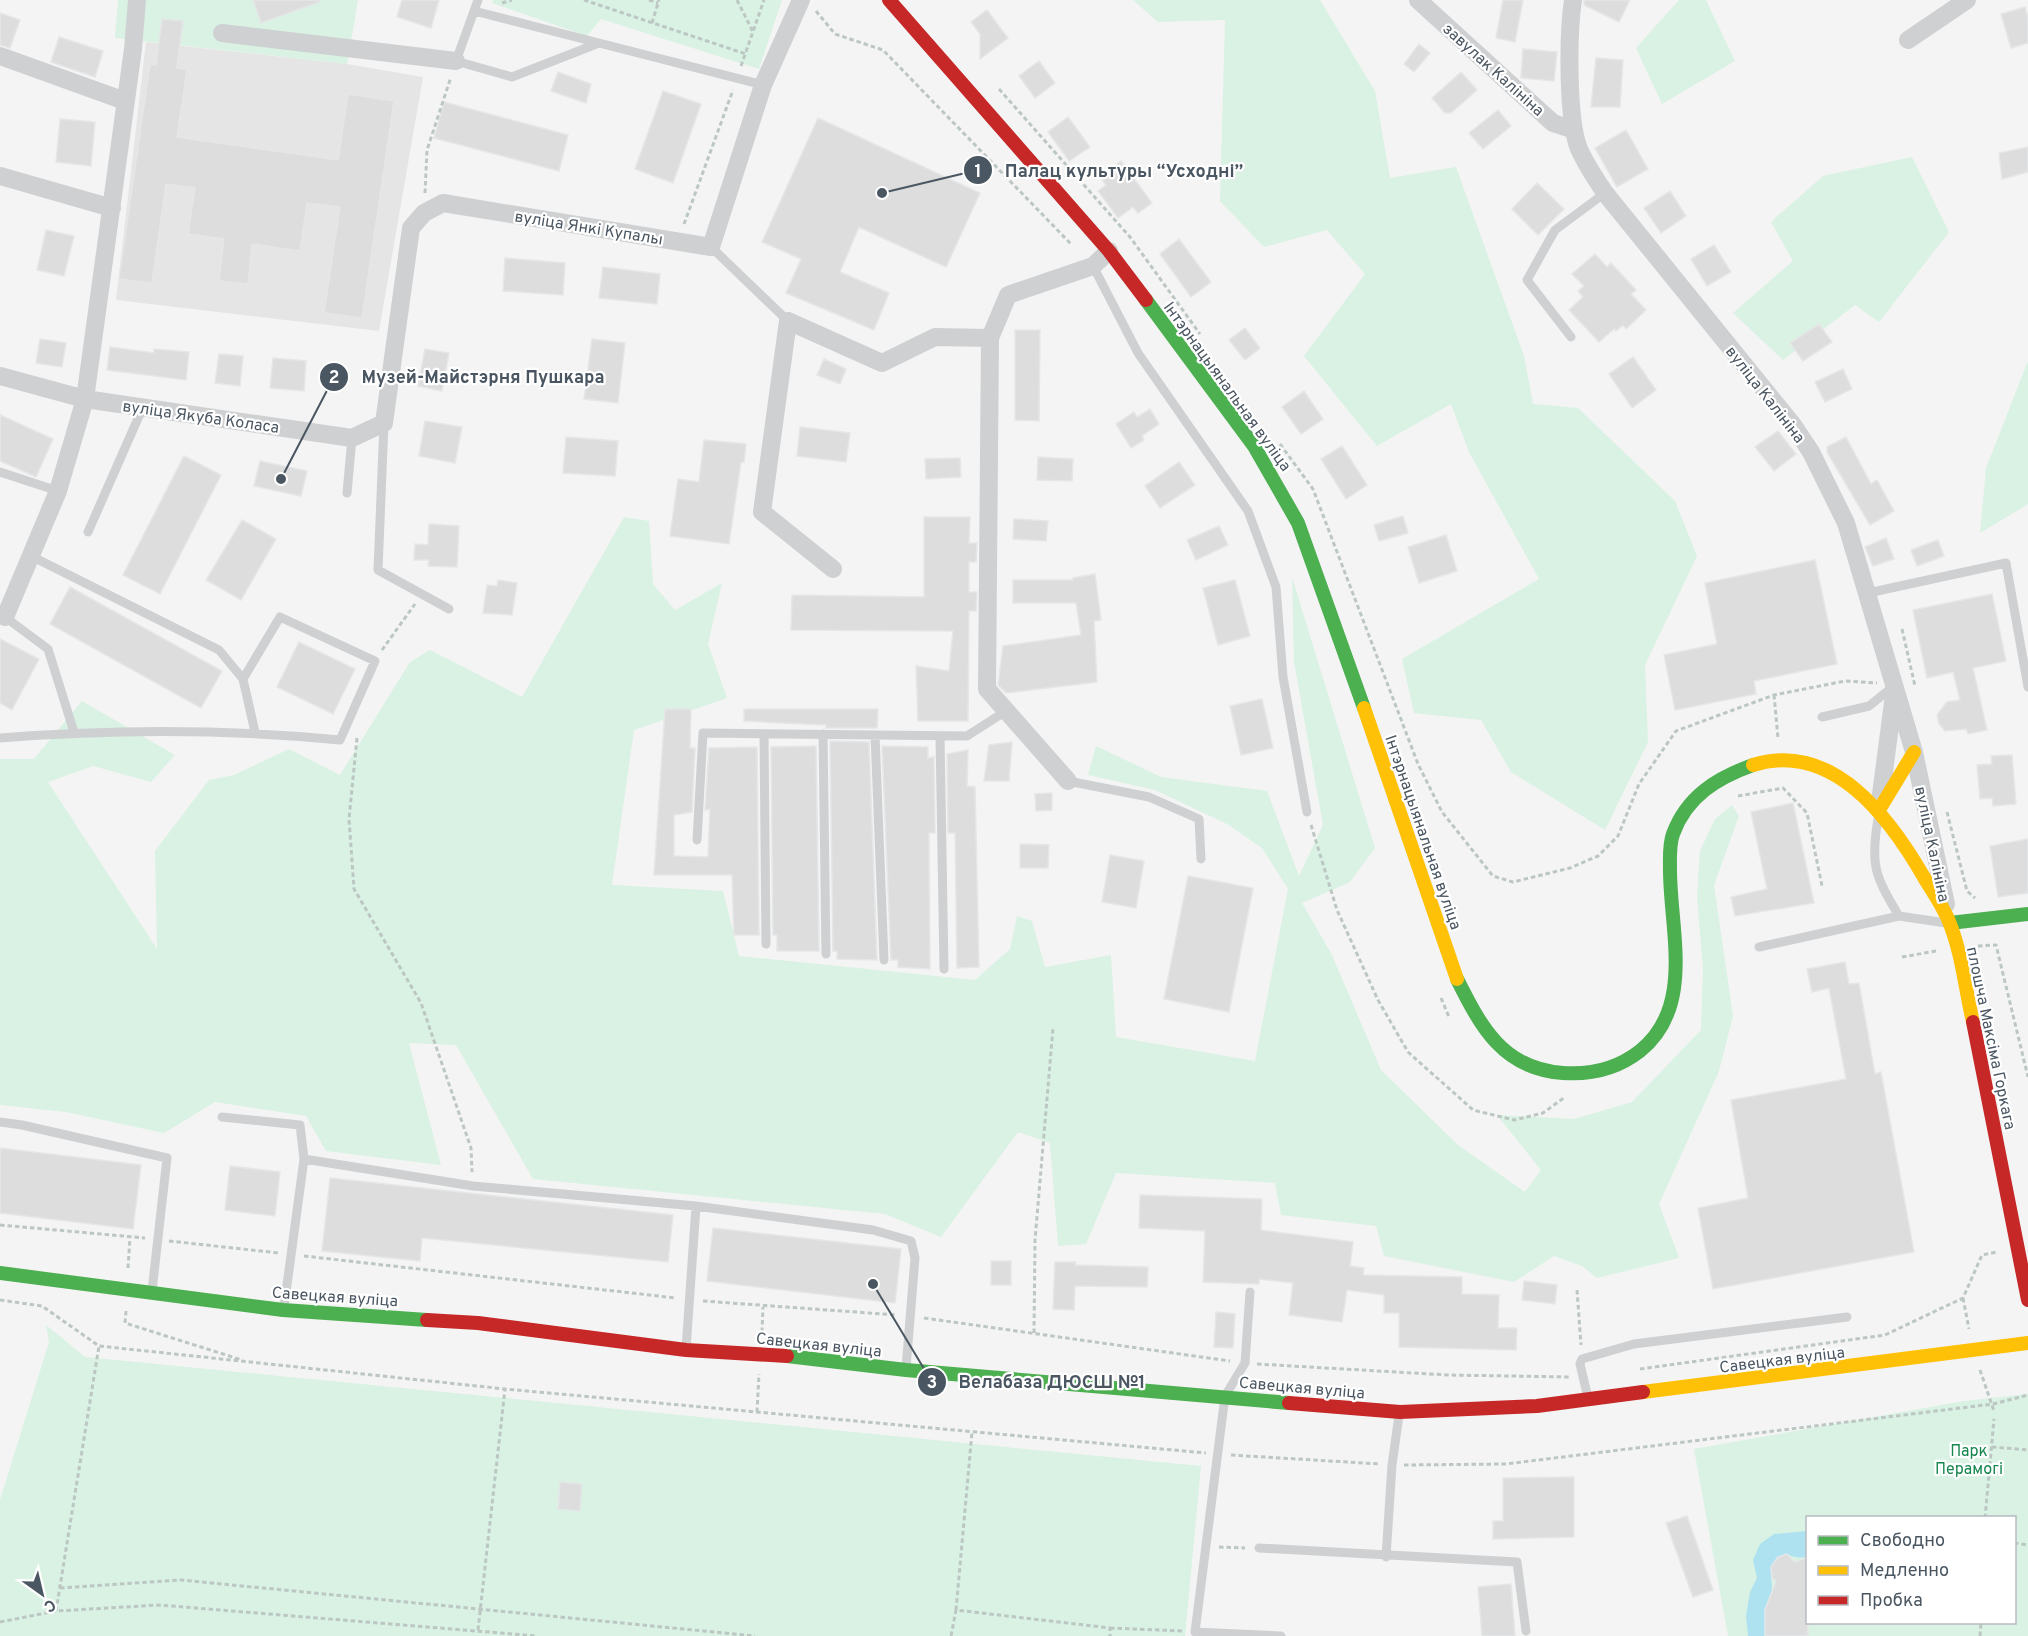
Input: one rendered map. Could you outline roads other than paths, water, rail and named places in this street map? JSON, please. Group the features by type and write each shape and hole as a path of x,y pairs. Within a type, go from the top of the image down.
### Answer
{"main road":[{"name":"Інтэрнацыянальная вуліца","path":"889,0 1109,251 1254,446 1298,523 1457,978 1486,1034 1518,1060 1549,1073 1577,1076 1607,1070 1635,1056 1651,1041 1663,1023 1674,993 1677,968 1669,890 1672,835 1701,790 1746,766 1780,759 1812,765 1850,783 1879,810 1912,856 1950,923"},
{"path":"1879,810 1914,752"},
{"path":"1950,923 2028,914"},
{"name":"плошча Максіма Горкага","path":"1950,923 1979,1045 2028,1300"},
{"name":"Савецкая вуліца","path":"0,1273 283,1310 478,1323 686,1350 760,1353 906,1370 1400,1412 1537,1406 2028,1343"}],"street":[{"path":"2,615 31,556 58,492 85,399 112,208 137,0"},
{"path":"711,247 763,85 801,0"},
{"name":"завулак Калініна","path":"1418,0 1553,123 1574,130"},
{"name":"вуліца Калініна","path":"1573,0 1570,22 1574,130 1587,164 1605,193 1793,425 1811,452 1846,523 1896,684 1914,752 1950,923"},
{"path":"1908,40 1967,0"},
{"path":"222,33 456,61"},
{"path":"0,56 125,100"},
{"path":"0,176 112,208"},
{"name":"вуліца Янкі Купалы","path":"384,423 411,228 424,213 443,203 711,247"},
{"path":"1068,782 987,689 990,338 1008,295 1094,266 1109,251"},
{"path":"833,569 762,512 788,321 882,363 935,337 990,338"},
{"name":"вуліца Якуба Коласа","path":"0,376 85,399 352,438"},
{"path":"352,438 384,423"},
{"path":"1879,810 1896,684"}],"lane":[{"path":"478,0 456,61 512,77 599,43"},
{"path":"474,11 763,85"},
{"path":"1570,337 1527,280 1555,230 1605,193"},
{"path":"711,247 788,321"},
{"path":"1094,266 1138,353 1248,511 1276,587 1283,677 1306,812"},
{"path":"88,532 143,407"},
{"path":"384,423 378,570 449,609"},
{"path":"347,493 352,438"},
{"path":"0,472 58,492"},
{"path":"31,556 219,650 243,679 255,732"},
{"path":"1868,593 2006,563 2028,687"},
{"path":"2,615 48,649 74,732"},
{"path":"0,738 74,732 255,732 340,740 375,661 280,617 243,679"},
{"path":"1822,717 1869,706 1896,684"},
{"path":"697,840 703,733 967,736 1006,711"},
{"path":"764,734 766,944"},
{"path":"823,734 826,954"},
{"path":"875,735 884,960"},
{"path":"940,736 944,969"},
{"path":"1068,782 1149,797 1199,819 1201,859"},
{"path":"1879,810 1872,854 1882,887 1899,916"},
{"path":"1759,947 1899,916 1950,923"},
{"path":"222,1117 300,1125 304,1159 283,1310"},
{"path":"0,1122 167,1158 151,1293"},
{"path":"304,1159 473,1186 696,1206 873,1230 911,1241 915,1258 906,1370"},
{"path":"686,1350 696,1206"},
{"path":"1250,1292 1245,1364 1225,1396 1195,1632 1281,1636"},
{"path":"1589,1400 1580,1364 1582,1359 1634,1344 1847,1317"},
{"path":"1386,1557 1392,1465 1400,1412"},
{"path":"1259,1548 1386,1557 1517,1562 1526,1631"}],"water":[{"path":"1806,1531 1806,1557 1784,1555 1771,1567 1772,1592 1765,1610 1765,1636 1748,1636 1746,1616 1750,1592 1757,1578 1753,1560 1760,1544 1774,1534"}],"place":[{"name":"Палац культуры “Усходні”","path":"882,193"},
{"name":"Музей-Майстэрня Пушкара","path":"281,479"},
{"name":"Велабаза ДЮСШ №1","path":"873,1284"}],"park label":[{"name":"Парк Перамогі","path":"1969,1459"}]}
